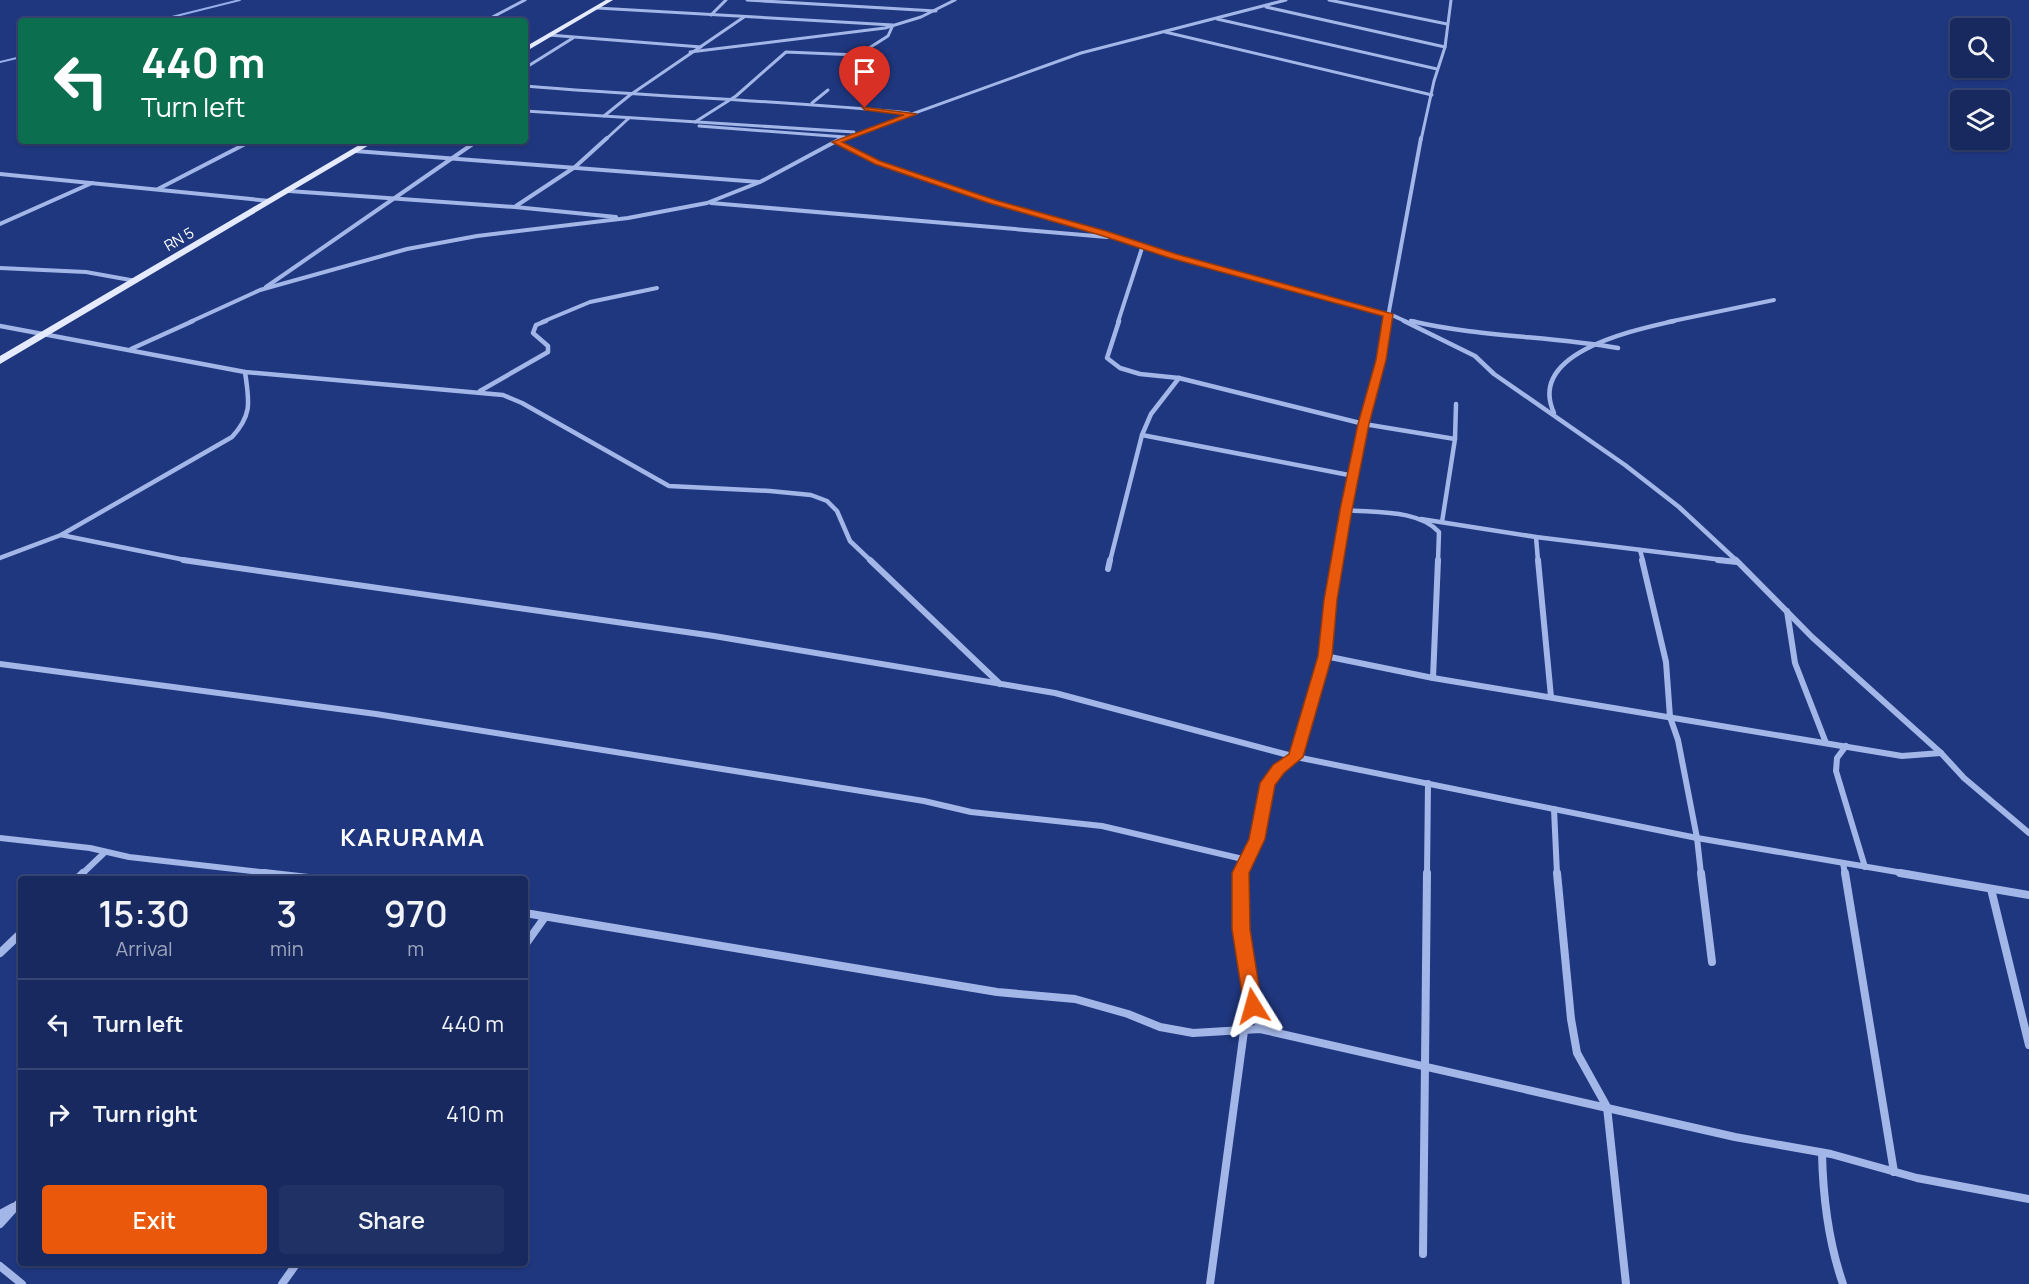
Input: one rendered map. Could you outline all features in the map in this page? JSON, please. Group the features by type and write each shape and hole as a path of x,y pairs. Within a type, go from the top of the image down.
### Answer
{"main road":[{"path":"528,48 610,0"},
{"name":"RN 5","path":"0,361 367,144"}],"street":[{"path":"491,18 525,0"},
{"path":"711,15 726,0"},
{"path":"747,0 939,11"},
{"path":"690,52 855,32 893,25 939,11 955,0"},
{"path":"131,349 260,290 407,249 477,236 628,218 707,203 760,182 844,137 1081,53 1286,0"},
{"path":"1329,0 1447,24"},
{"path":"1260,1029 1253,1006 1241,929 1240,873 1257,839 1268,783 1279,769 1296,757 1325,656 1331,600 1346,510 1391,315 1413,173 1437,69 1445,47 1451,0"},
{"path":"1263,6 1445,47"},
{"path":"597,8 893,25"},
{"path":"604,116 690,52 744,17"},
{"path":"1214,18 1437,69"},
{"path":"695,122 729,101 786,52 858,55 888,36 893,25"},
{"path":"1161,31 1432,95"},
{"path":"549,35 701,47"},
{"path":"528,66 573,37"},
{"path":"528,86 729,101 812,103 913,114"},
{"path":"812,103 828,90"},
{"path":"528,113 858,132"},
{"path":"528,113 844,137"},
{"path":"515,207 575,167 628,120"},
{"path":"836,142 877,162 992,202 1143,245 1173,256 1448,331 1595,343 1618,348"},
{"path":"158,189 245,144"},
{"path":"260,290 472,144"},
{"path":"355,151 447,160 575,167 760,182"},
{"path":"0,174 270,201"},
{"path":"0,225 93,183"},
{"path":"289,191 515,207 628,218"},
{"path":"707,203 1119,238"},
{"path":"1143,245 1107,358 1110,363 1122,369 1160,378 1179,378 1364,424 1455,439"},
{"path":"0,268 86,272 136,281"},
{"path":"479,392 548,352 548,346 533,333 532,328 536,325 590,302 657,288"},
{"path":"1556,416 1547,403 1547,391 1554,375 1595,343 1682,317 1774,300"},
{"path":"1391,315 1475,356 1494,374 1655,486 1738,562 1812,637 1941,753 1964,778 2029,833"},
{"path":"0,326 245,372 503,395 522,403 669,486 811,495 827,501 837,511 850,541 1000,684"},
{"path":"0,558 61,535 232,437 243,426 250,412 245,372"},
{"path":"1108,569 1142,435 1151,414 1179,378"},
{"path":"1442,522 1455,439 1456,404"},
{"path":"1142,435 1354,476"},
{"path":"1346,510 1738,562"},
{"path":"1421,519 1436,526 1439,532 1433,678"},
{"path":"61,535 204,564 690,633 1055,693 1296,757 1697,838 2029,895"},
{"path":"1536,537 1551,697"},
{"path":"1640,550 1666,662 1670,717 1678,740 1697,838 1712,962"},
{"path":"1787,611 1787,636 1795,666 1826,743"},
{"path":"1325,656 1433,678 1902,756 1941,753"},
{"path":"0,664 376,714 924,801 971,812 1102,826 1246,860"},
{"path":"1846,746 1837,758 1836,771 1864,867"},
{"path":"1423,1254 1428,783"},
{"path":"1554,809 1558,896 1571,1019 1577,1053 1607,1107 1626,1284"},
{"path":"0,838 290,876"},
{"path":"80,876 104,853"},
{"path":"1843,863 1894,1172"},
{"path":"1991,889 2029,1045"},
{"path":"528,914 804,958 997,993 1075,999 1128,1014 1160,1027 1193,1034 1260,1029 1735,1137 1822,1153 1917,1178 2029,1199"},
{"path":"528,941 545,917"},
{"path":"0,953 18,936"},
{"path":"1210,1284 1244,1030"},
{"path":"1822,1153 1822,1186 1832,1254 1843,1284"},
{"path":"0,1214 18,1204"},
{"path":"0,1224 18,1205"},
{"path":"0,1266 22,1284"},
{"path":"282,1284 295,1266"}],"waterway":[{"path":"168,18 240,0"},
{"path":"0,62 18,58"}],"district":[{"name":"KARURAMA","path":"413,836"}],"route":[{"path":"865,108 913,114 844,137 836,142 877,162 992,202 1103,233 1173,256 1388,314 1381,360 1364,424 1346,510 1331,600 1325,656 1296,757 1279,769 1268,783 1257,839 1240,873 1241,929 1253,1006"}]}
